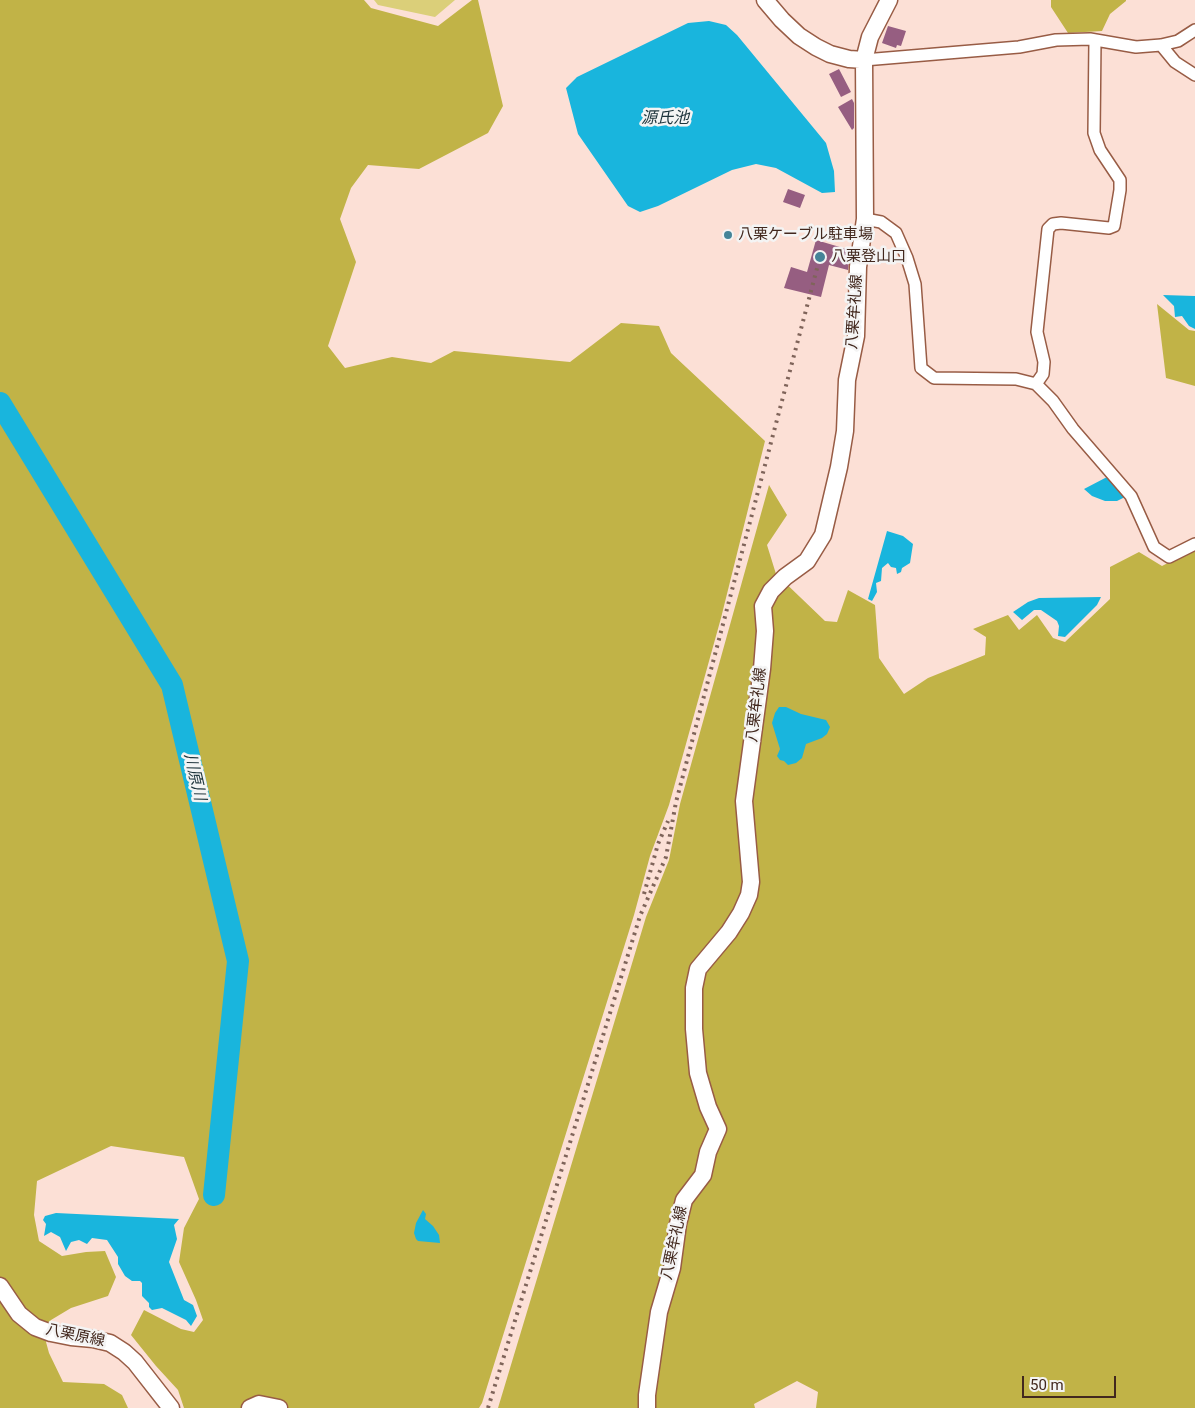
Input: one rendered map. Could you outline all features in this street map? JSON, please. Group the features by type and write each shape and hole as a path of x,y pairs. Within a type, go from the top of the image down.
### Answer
{"main road":[{"path":"765,0 799,36 816,47 830,54 849,59 864,60"},
{"name":"八栗牟礼線","path":"647,1408 647,1395 659,1312 672,1268 678,1224 684,1200 703,1175 708,1152 718,1129 708,1107 698,1073 694,1028 694,988 698,969 729,932 741,914 749,895 750,882 744,801 762,669 765,631 763,606 771,591 785,577 806,562 823,535 845,431 847,380 856,336 858,267 865,219 864,60 870,37 889,0"},
{"name":"八栗原線","path":"0,1286 19,1314 35,1327 51,1333 110,1342 135,1362 171,1408"},
{"path":"250,1408 259,1404 279,1408"}],"street":[{"path":"864,60 1019,47 1056,40 1095,40 1136,47 1161,45 1178,41 1195,30"},
{"path":"1036,384 1043,374 1044,362 1037,332 1048,229 1053,224 1061,223 1109,228 1114,226 1120,180 1100,150 1094,133 1095,40"},
{"path":"1161,45 1175,62 1195,75"},
{"path":"865,219 881,222 896,233 907,258 915,284 921,368 934,378 1016,379 1036,384 1053,401 1073,429 1131,496 1154,547 1169,557 1195,544"}],"shaded area":[{"path":"0,0 364,0 371,8 438,26 472,0 478,0 503,106 488,133 419,169 368,165 351,188 340,219 356,262 328,346 345,368 392,357 431,363 454,351 570,362 621,323 659,326 671,353 765,441 721,618 669,805 650,856 634,915 479,1408 184,1408 178,1390 131,1335 144,1310 181,1329 194,1332 203,1320 179,1262 184,1228 199,1199 184,1157 111,1146 37,1181 34,1215 39,1241 62,1256 105,1251 116,1277 108,1296 71,1308 51,1320 46,1342 49,1353 63,1382 104,1384 122,1395 128,1408 0,1408"},
{"path":"374,0 455,0 435,17 378,5"},
{"path":"1051,0 1126,1 1110,14 1102,31 1068,33 1051,7"},
{"path":"1157,304 1189,330 1195,331 1195,386 1166,378"},
{"path":"769,485 787,515 767,545 776,574 825,621 837,622 848,590 875,605 879,658 904,694 928,678 985,655 986,637 973,629 1008,615 1019,630 1037,615 1053,638 1065,642 1110,599 1110,567 1139,552 1162,566 1195,549 1195,1408 816,1408 818,1392 797,1381 754,1404 755,1408 498,1408 646,917 669,860 680,804"}],"water":[{"name":"源氏池","path":"709,21 726,25 737,35 826,143 834,171 835,192 822,193 776,168 756,164 732,170 658,206 640,212 628,206 578,134 566,88 577,77 688,23"},
{"path":"1163,295 1195,296 1195,329 1189,326 1182,316 1175,317 1174,306"},
{"path":"1107,477 1120,489 1125,497 1117,501 1105,501 1092,496 1084,489"},
{"path":"887,531 903,536 913,544 910,563 897,574 896,568 891,567 888,563 882,568 881,581 876,583 877,592 872,601 868,599"},
{"path":"1101,597 1097,605 1065,637 1058,636 1059,626 1057,621 1041,610 1034,610 1022,620 1013,612 1028,602 1039,598"},
{"path":"779,707 786,707 801,714 826,720 830,727 827,734 822,738 806,744 802,758 796,763 788,765 777,756 780,749 772,723"},
{"path":"423,1210 426,1214 425,1219 439,1235 440,1243 418,1241 416,1239 414,1233 416,1223"},
{"path":"56,1213 179,1219 174,1225 177,1239 169,1262 184,1300 193,1305 197,1316 191,1326 186,1320 162,1308 152,1310 149,1307 149,1303 142,1296 142,1283 140,1281 132,1281 125,1276 118,1264 118,1257 107,1240 92,1238 87,1244 79,1240 71,1242 66,1251 60,1237 51,1232 44,1236 46,1224 43,1220 45,1216"}],"building":[{"path":"888,26 906,31 901,46 897,45 896,48 882,43"},
{"path":"839,69 851,92 841,97 829,74"},
{"path":"852,99 854,103 854,128 852,130 838,107"},
{"path":"788,189 805,195 800,208 783,202"},
{"path":"816,240 850,250 848,270 829,265 821,297 784,288 791,267 807,272"}],"waterway":[{"name":"川原川","path":"0,403 172,685 238,961 214,1195"}],"railway":[{"path":"488,1408 640,916 666,857 676,802 820,257"},
{"path":"644,894 658,844 668,821"}],"place":[{"name":"八栗ケーブル駐車場","path":"728,235"},
{"name":"八栗登山口","path":"820,257"}]}
